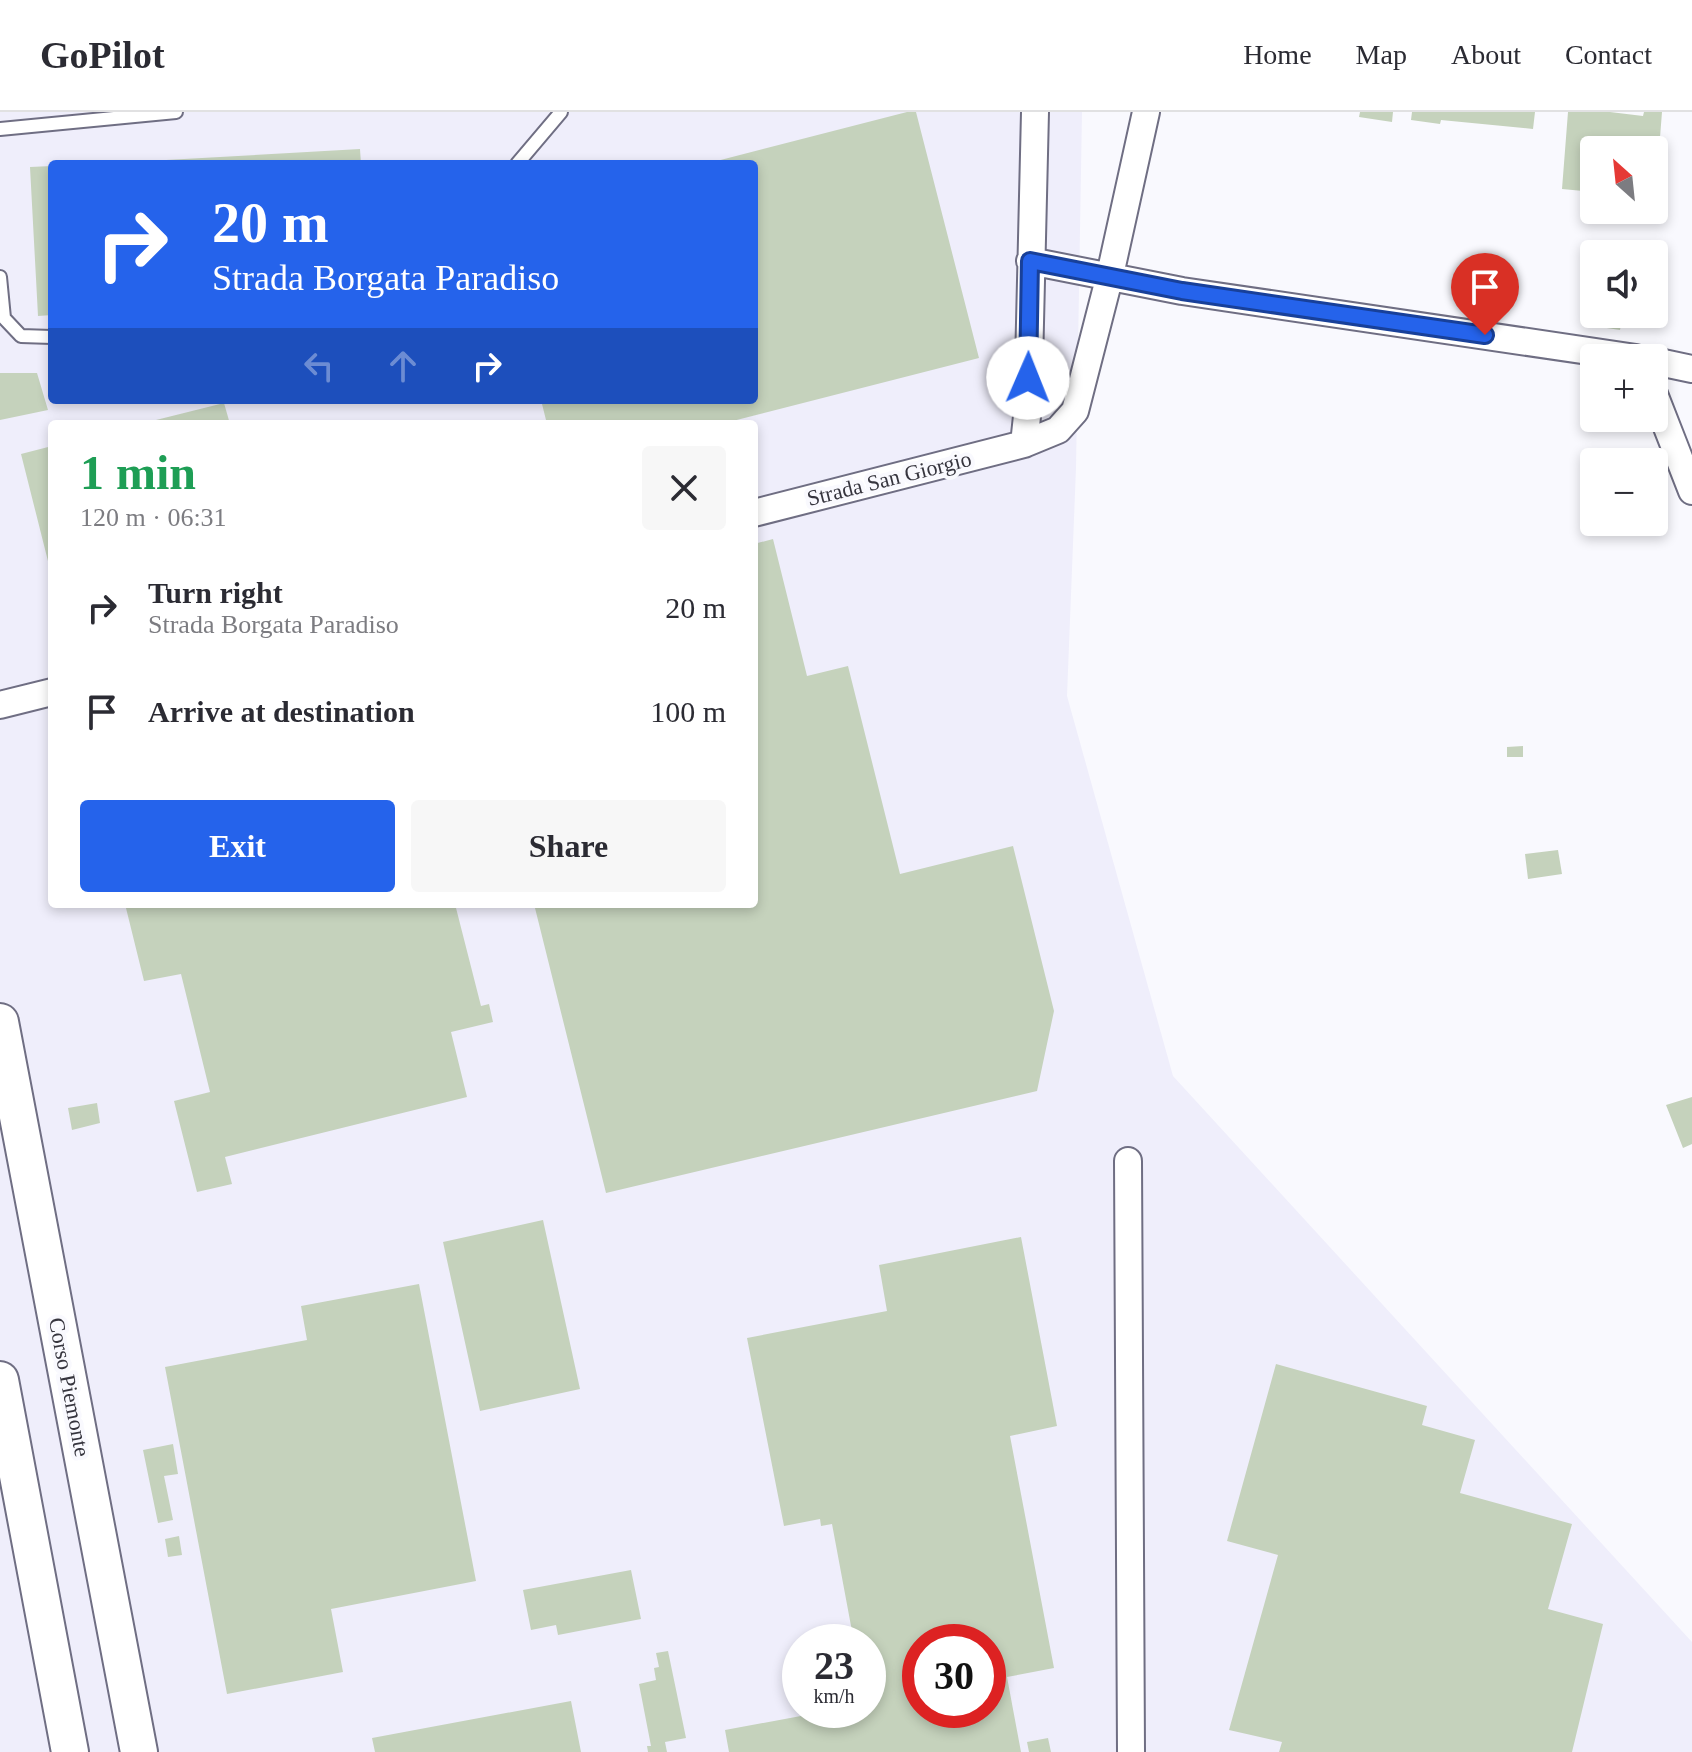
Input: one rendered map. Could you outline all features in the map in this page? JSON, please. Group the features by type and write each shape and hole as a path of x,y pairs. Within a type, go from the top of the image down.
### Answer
{"street":[{"path":"1024,444 1028,407 1035,112"},
{"name":"Strada San Giorgio","path":"758,512 1024,444 1058,430 1075,411 1110,275 1146,112"},
{"path":"1030,261 1182,291 1580,350"},
{"path":"1668,364 1692,369"},
{"path":"1668,430 1692,491"},
{"path":"0,705 48,693"},
{"name":"Corso Piemonte","path":"0,1022 4,1066 139,1752"},
{"path":"1128,1161 1131,1752"},
{"path":"0,1380 70,1752"}],"lane":[{"path":"0,129 176,112"},
{"path":"520,160 561,112"},
{"path":"0,277 4,318 21,336 48,337"}],"shaded area":[{"path":"0,112 1082,112 1076,468 1067,696 1173,1076 1692,1642 1692,1752 0,1752"}],"building":[{"path":"916,112 979,358 737,420 546,420 542,404 758,404 758,160 721,160"},
{"path":"1360,112 1393,112 1392,122 1359,117"},
{"path":"1412,112 1535,112 1533,129 1411,120"},
{"path":"1568,112 1643,116 1644,112 1662,112 1660,136 1580,136 1580,191 1562,189"},
{"path":"360,149 361,160 165,160"},
{"path":"48,166 48,315 38,316 30,167"},
{"path":"0,373 37,373 48,410 0,420"},
{"path":"224,404 229,420 156,420"},
{"path":"48,447 48,561 21,454"},
{"path":"773,539 807,676 848,666 900,874 1013,846 1054,1011 1037,1091 606,1193 535,908 758,908 758,543"},
{"path":"1523,746 1523,757 1507,757 1507,747"},
{"path":"1558,850 1562,874 1528,879 1525,854"},
{"path":"126,908 456,908 481,1006 489,1004 493,1022 451,1032 467,1097 225,1157 232,1184 197,1192 174,1101 210,1092 181,974 144,981"},
{"path":"1692,1097 1692,1144 1683,1148 1666,1105"},
{"path":"97,1103 100,1123 72,1130 68,1108"},
{"path":"543,1220 580,1389 480,1411 443,1242"},
{"path":"1021,1237 1057,1426 1010,1436 1054,1668 1007,1677 1021,1752 729,1752 725,1730 782,1719 782,1728 886,1728 886,1624 851,1624 832,1524 821,1526 820,1519 784,1526 747,1338 887,1311 879,1265"},
{"path":"419,1284 476,1581 331,1609 343,1672 227,1694 165,1367 307,1340 301,1306"},
{"path":"1276,1364 1427,1406 1422,1425 1475,1440 1460,1493 1572,1524 1548,1609 1603,1624 1572,1752 1279,1752 1282,1742 1229,1730 1278,1555 1227,1541"},
{"path":"173,1444 178,1474 164,1476 173,1520 158,1523 143,1450"},
{"path":"179,1536 182,1555 168,1557 165,1539"},
{"path":"631,1570 641,1619 558,1635 556,1625 531,1630 523,1590"},
{"path":"668,1651 686,1738 665,1742 667,1752 648,1752 647,1746 651,1746 639,1684 656,1680 654,1668 659,1667 656,1653"},
{"path":"571,1701 581,1752 375,1752 372,1738"},
{"path":"1048,1738 1051,1752 1029,1752 1027,1742"}],"route":[{"path":"1028,378 1030,261 1182,291 1485,335"}]}
